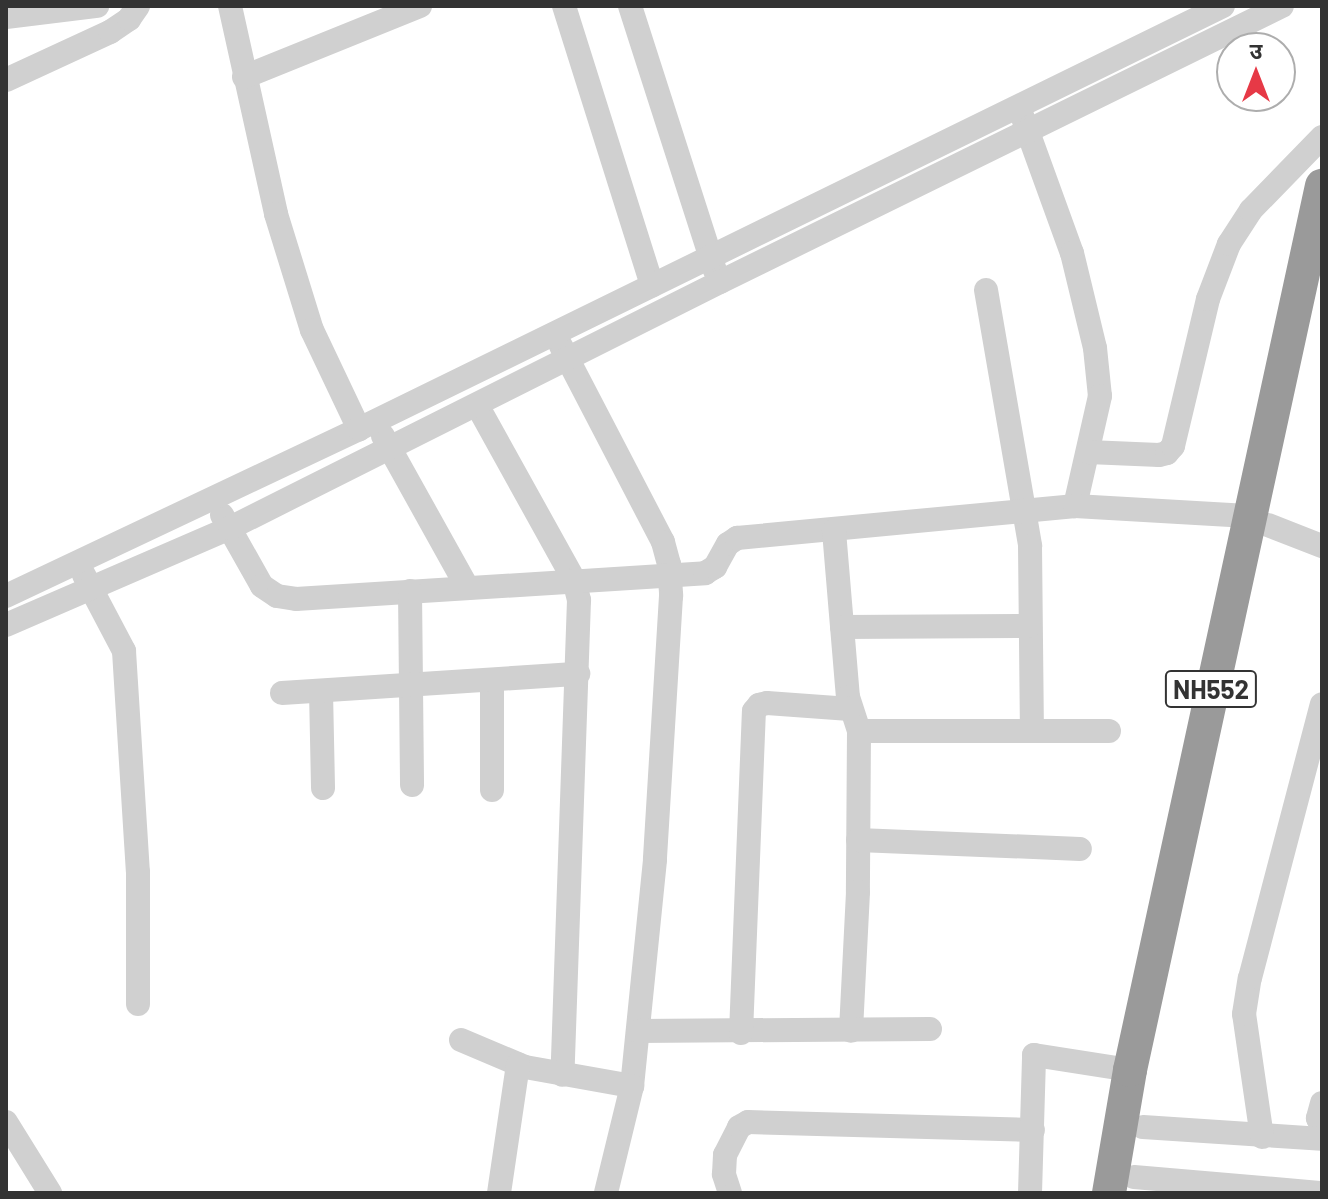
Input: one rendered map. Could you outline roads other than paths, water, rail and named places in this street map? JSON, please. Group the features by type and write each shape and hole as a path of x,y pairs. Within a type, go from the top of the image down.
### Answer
{"highway":[{"name":"NH552","path":"1125,1188 1143,1127 1322,186"},
{"name":"NH552","path":"1125,1188 1130,1070 1258,520 1322,294"}],"street":[{"path":"6,17 97,6"},
{"path":"6,80 110,32 129,19 138,6"},
{"path":"230,6 276,214 312,330 366,425 390,450 467,587"},
{"path":"244,77 420,6"},
{"path":"564,6 652,285"},
{"path":"630,6 720,282"},
{"path":"6,596 366,425 1223,6"},
{"path":"6,625 230,528 720,282 1282,6"},
{"path":"1018,105 1072,253 1095,348 1100,396 1075,506"},
{"path":"1088,452 1167,453 1173,446 1208,299 1229,244 1251,210 1322,137"},
{"path":"986,290 1013,465 1030,546 1032,731"},
{"path":"554,333 663,542 670,576 655,860 638,1031 632,1086 606,1193"},
{"path":"477,405 574,580 580,621 562,1075"},
{"path":"213,499 262,586 277,596 296,599 705,573 715,567 728,544 737,538 1075,506 1258,520 1322,546"},
{"path":"834,531 854,720 858,840 851,1031"},
{"path":"78,562 124,651 138,872 138,1004"},
{"path":"410,591 412,785"},
{"path":"842,627 1029,626"},
{"path":"282,693 578,674"},
{"path":"492,680 492,790"},
{"path":"321,691 323,788"},
{"path":"741,1033 754,711 767,703 854,720 1032,731 1109,731"},
{"path":"1262,1137 1244,1014 1311,785 1322,704"},
{"path":"858,840 1080,849"},
{"path":"638,1031 741,1033 930,1029"},
{"path":"461,1040 518,1064 562,1075 632,1086"},
{"path":"1030,1193 1034,1055 1130,1070"},
{"path":"499,1193 518,1064"},
{"path":"1322,1103 1318,1118 1322,1126"},
{"path":"6,1122 50,1193"},
{"path":"730,1193 723,1164 730,1141 739,1127 748,1122 1033,1130"},
{"path":"1143,1127 1322,1139"},
{"path":"1125,1188 1322,1193"}]}
